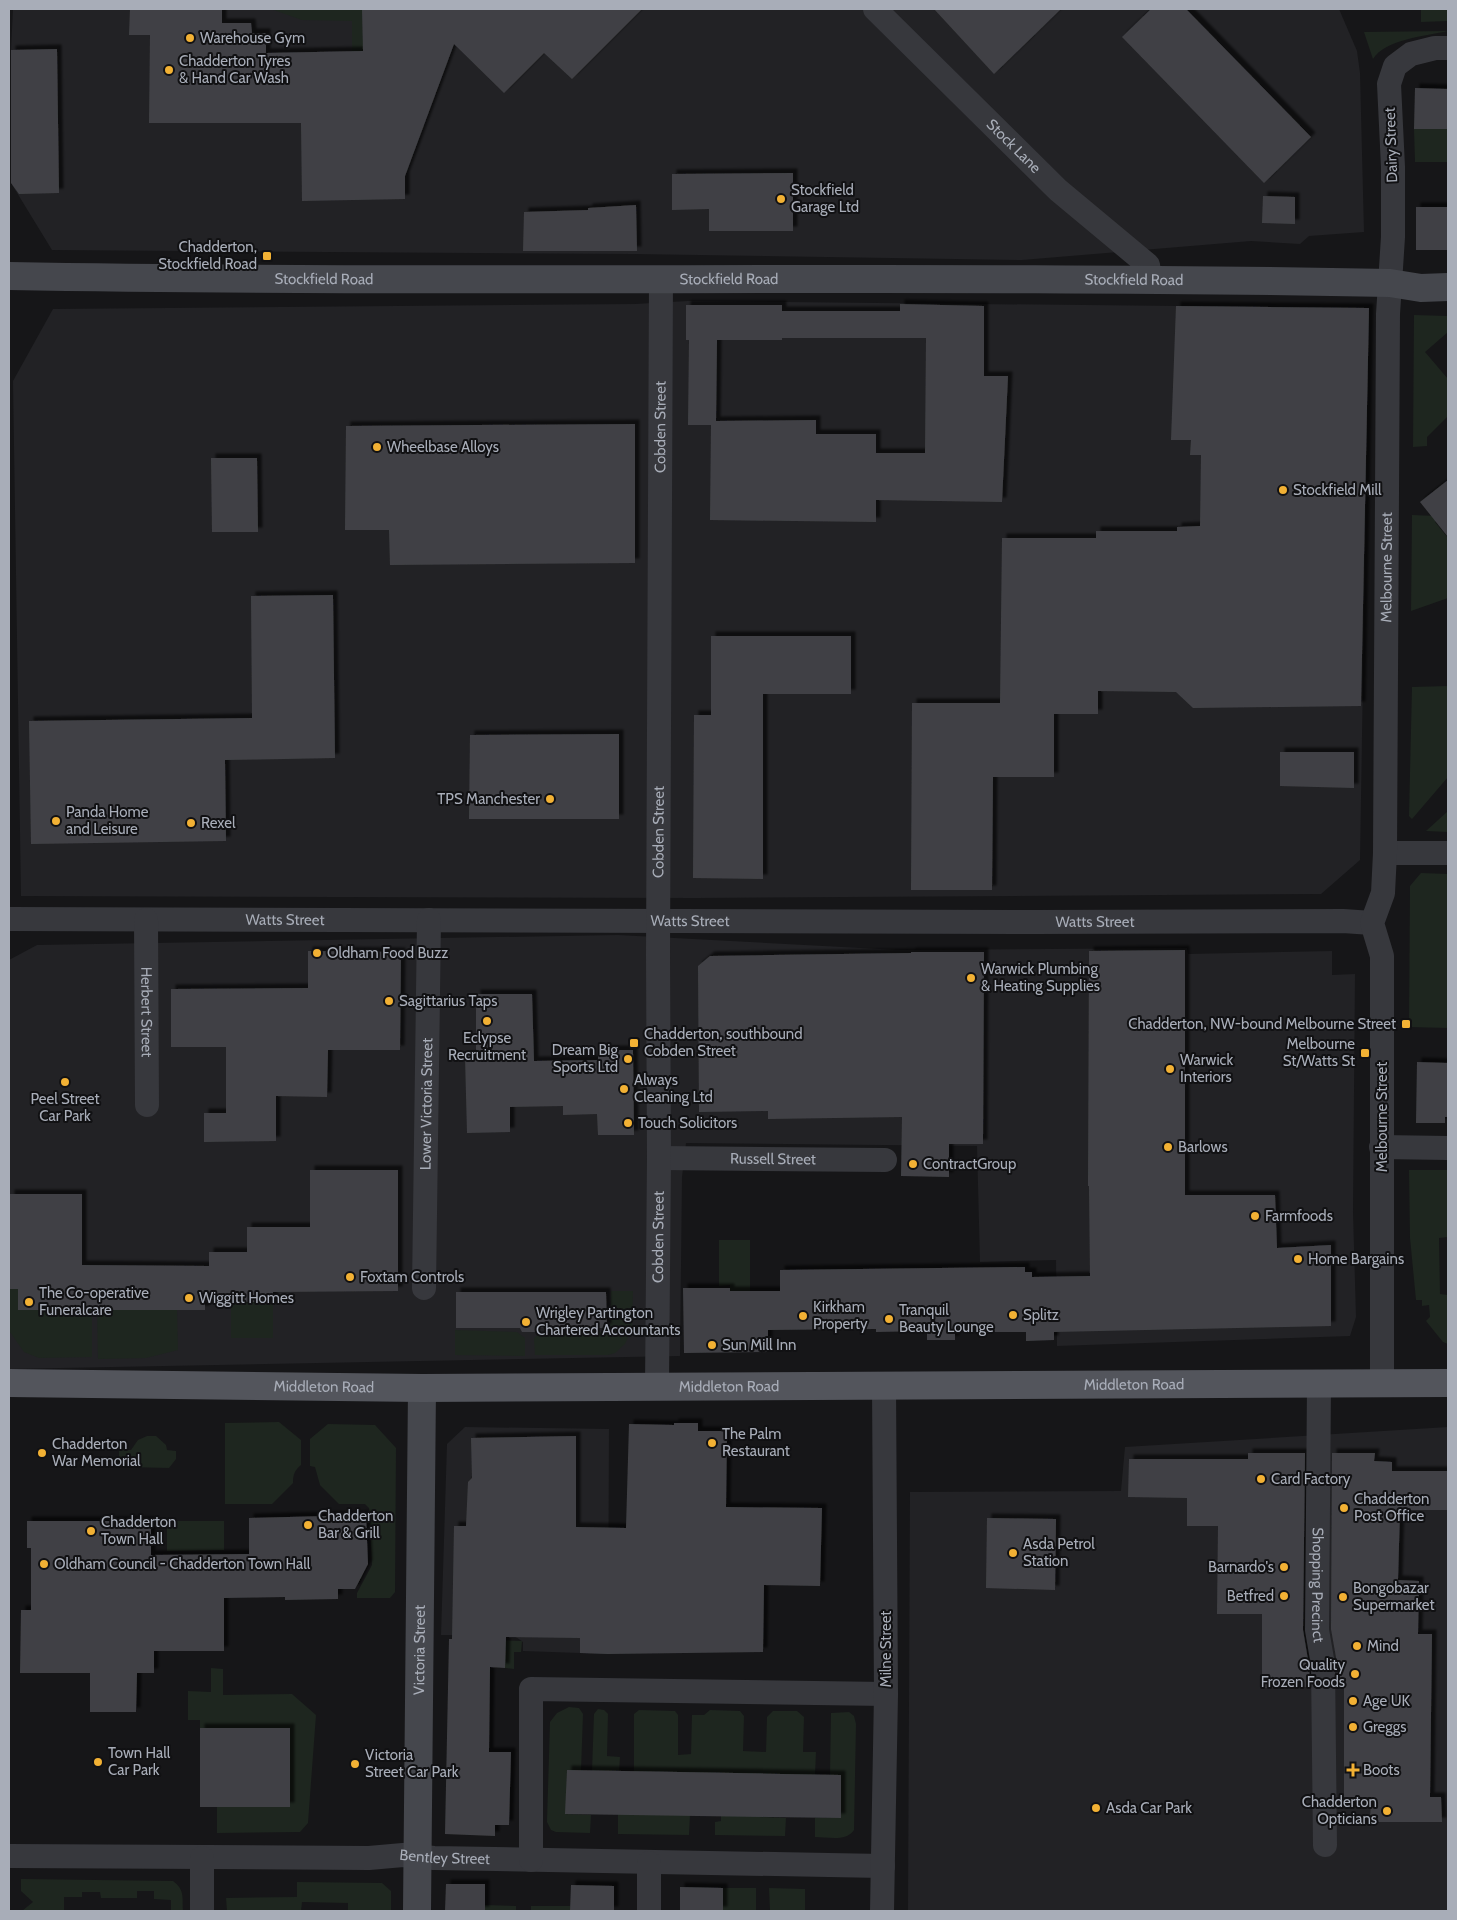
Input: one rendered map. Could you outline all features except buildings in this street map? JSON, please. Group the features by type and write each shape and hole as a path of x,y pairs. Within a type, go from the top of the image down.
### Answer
{"main road":[{"name":"Middleton Road","path":"9,1383 422,1388 1448,1383"}],"street":[{"name":"Stock Lane","path":"875,9 1058,190 1148,265 1150,279"},
{"name":"Dairy Street","path":"1390,283 1393,237 1393,167 1388,84 1395,66 1411,54 1435,48 1448,48"},
{"name":"Stockfield Road","path":"9,276 281,279 1150,279 1390,283 1421,288 1448,287"},
{"name":"Cobden Street","path":"656,1386 660,1158 661,278"},
{"name":"Melbourne Street","path":"1382,1384 1382,956 1372,923 1383,893 1385,853 1388,324 1390,283"},
{"path":"1385,853 1448,853"},
{"name":"Watts Street","path":"9,919 1343,921 1372,923"},
{"name":"Herbert Street","path":"146,920 147,1105"},
{"name":"Lower Victoria Street","path":"424,1288 429,920"},
{"path":"1381,1147 1448,1148"},
{"name":"Russell Street","path":"660,1158 885,1160"},
{"name":"Shopping Precinct","path":"1318,1384 1317,1630 1323,1665 1325,1845"},
{"name":"Milne Street","path":"882,1911 886,1694 884,1386"},
{"name":"Victoria Street","path":"417,1911 422,1388"},
{"path":"531,1860 531,1689 886,1694"},
{"name":"Bentley Street","path":"9,1856 369,1858 403,1854 434,1858 883,1866"},
{"path":"202,1858 202,1911"},
{"path":"649,1911 650,1863"}],"shaded area":[{"path":"13,9 1339,9 1357,51 1360,73 1364,232 1309,236 1300,244 1251,241 1022,260 634,254 52,250 11,183 11,50"},
{"path":"271,9 362,9 363,43 408,51 352,51 352,21 302,20"},
{"path":"1421,9 1448,9 1448,21 1421,22"},
{"path":"1448,31 1396,43 1379,52 1373,59 1364,32"},
{"path":"1414,129 1448,129 1448,162 1415,162"},
{"path":"688,301 1369,308 1360,860 1321,894 696,898 21,896 13,381 53,309 635,304"},
{"path":"1414,315 1448,316 1448,332 1425,352 1448,379 1448,416 1427,437 1427,446 1413,447"},
{"path":"1448,505 1448,511 1435,522 1448,538 1448,598 1411,611 1412,515 1436,516"},
{"path":"1448,686 1448,777 1412,819 1409,816 1412,687"},
{"path":"1448,811 1448,832 1426,831"},
{"path":"1421,873 1448,874 1448,1028 1409,1027 1410,886"},
{"path":"618,935 899,950 1187,948 1188,954 1332,951 1332,975 1355,974 1353,1212 1356,1317 1350,1336 1057,1346 1056,1260 980,1262 977,1146 686,1143 682,1177 680,1356 9,1369 9,960 37,945"},
{"path":"1409,1170 1448,1170 1448,1237 1439,1238 1440,1294 1448,1295 1448,1344 1443,1342 1426,1321 1430,1317 1429,1305 1422,1306 1422,1300 1416,1300 1410,1238"},
{"path":"719,1240 750,1240 750,1310 730,1298 730,1285 719,1286"},
{"path":"92,1267 92,1357 39,1358 24,1352 10,1332 10,1289 18,1289"},
{"path":"611,1291 633,1291 632,1329 625,1344 615,1353 608,1355 535,1355 534,1338 542,1332 610,1332"},
{"path":"231,1301 273,1302 273,1338 231,1338"},
{"path":"97,1309 177,1310 178,1350 146,1358 98,1359"},
{"path":"455,1330 517,1332 525,1338 525,1356 455,1355"},
{"path":"279,1422 301,1440 301,1465 295,1472 293,1483 272,1504 225,1504 225,1423"},
{"path":"328,1424 375,1425 396,1448 395,1592 390,1598 357,1598 357,1593 372,1565 369,1508 365,1504 339,1504 320,1485 315,1467 310,1466 310,1439"},
{"path":"465,1427 609,1429 608,1654 523,1651 523,1642 513,1635 441,1635 447,1444"},
{"path":"1448,1427 1448,1911 908,1911 910,1492 1121,1491 1125,1447"},
{"path":"147,1436 156,1436 166,1445 167,1450 176,1451 176,1459 169,1468 127,1467 119,1458 119,1450 131,1450 138,1440"},
{"path":"167,1521 224,1521 224,1550 167,1551"},
{"path":"491,1640 522,1641 521,1652 514,1652 514,1669 505,1668"},
{"path":"211,1668 223,1669 223,1695 292,1694 316,1715 308,1823 300,1832 217,1833 217,1807 290,1728 200,1728 200,1720 188,1720 188,1691 211,1692"},
{"path":"569,1707 579,1708 583,1714 581,1771 567,1771 566,1814 591,1815 590,1833 556,1832 551,1830 547,1822 550,1722 557,1713"},
{"path":"598,1709 604,1710 608,1714 607,1756 620,1757 619,1772 592,1771 594,1714"},
{"path":"639,1710 675,1711 678,1715 678,1755 691,1754 692,1715 704,1715 710,1710 740,1711 744,1716 743,1751 766,1752 767,1717 773,1711 797,1711 804,1717 803,1752 816,1752 815,1775 759,1817 786,1818 785,1836 715,1835 715,1822 721,1821 721,1816 690,1815 689,1835 618,1834 618,1815 634,1772 634,1714"},
{"path":"849,1712 854,1716 856,1724 854,1830 851,1834 842,1837 815,1837 815,1818 841,1818 841,1775 830,1775 831,1713"},
{"path":"21,1879 173,1881 181,1891 183,1911 171,1911 171,1900 154,1899 154,1891 137,1891 137,1898 101,1898 100,1892 82,1892 82,1897 64,1897 64,1911 22,1911 33,1902 21,1891"},
{"path":"297,1882 382,1883 391,1891 391,1911 348,1911 348,1903 302,1902 301,1911 227,1911 226,1898 297,1897"},
{"path":"723,1888 756,1888 756,1911 723,1911"},
{"path":"769,1888 805,1889 805,1911 770,1911"},
{"path":"485,1905 516,1906 516,1911 485,1911"},
{"path":"531,1906 570,1906 570,1911 531,1911"}],"place":[{"name":"Warehouse Gym","path":"190,38"},
{"name":"Chadderton Tyres & Hand Car Wash","path":"169,70"},
{"name":"Stockfield Garage Ltd","path":"781,199"},
{"name":"Chadderton, Stockfield Road","path":"267,256"},
{"name":"Wheelbase Alloys","path":"377,447"},
{"name":"Stockfield Mill","path":"1283,490"},
{"name":"TPS Manchester","path":"550,799"},
{"name":"Panda Home and Leisure","path":"56,821"},
{"name":"Rexel","path":"191,823"},
{"name":"Oldham Food Buzz","path":"317,953"},
{"name":"Warwick Plumbing & Heating Supplies","path":"971,978"},
{"name":"Sagittarius Taps","path":"389,1001"},
{"name":"Eclypse Recruitment","path":"487,1021"},
{"name":"Chadderton, NW-bound Melbourne Street","path":"1406,1024"},
{"name":"Chadderton, southbound Cobden Street","path":"634,1043"},
{"name":"Melbourne St/Watts St","path":"1365,1053"},
{"name":"Dream Big Sports Ltd","path":"628,1059"},
{"name":"Warwick Interiors","path":"1170,1069"},
{"name":"Peel Street Car Park","path":"65,1082"},
{"name":"Always Cleaning Ltd","path":"624,1089"},
{"name":"Touch Solicitors","path":"628,1123"},
{"name":"Barlows","path":"1168,1147"},
{"name":"ContractGroup","path":"913,1164"},
{"name":"Farmfoods","path":"1255,1216"},
{"name":"Home Bargains","path":"1298,1259"},
{"name":"Foxtam Controls","path":"350,1277"},
{"name":"Wiggitt Homes","path":"189,1298"},
{"name":"The Co-operative Funeralcare","path":"29,1302"},
{"name":"Splitz","path":"1013,1315"},
{"name":"Kirkham Property","path":"803,1316"},
{"name":"Tranquil Beauty Lounge","path":"889,1319"},
{"name":"Wrigley Partington Chartered Accountants","path":"526,1322"},
{"name":"Sun Mill Inn","path":"712,1345"},
{"name":"The Palm Restaurant","path":"712,1443"},
{"name":"Chadderton War Memorial","path":"42,1453"},
{"name":"Card Factory","path":"1261,1479"},
{"name":"Chadderton Post Office","path":"1344,1508"},
{"name":"Chadderton Bar & Grill","path":"308,1525"},
{"name":"Chadderton Town Hall","path":"91,1531"},
{"name":"Asda Petrol Station","path":"1013,1553"},
{"name":"Oldham Council - Chadderton Town Hall","path":"44,1564"},
{"name":"Barnardo's","path":"1284,1567"},
{"name":"Betfred","path":"1284,1596"},
{"name":"Bongobazar Supermarket","path":"1343,1597"},
{"name":"Mind","path":"1357,1646"},
{"name":"Quality Frozen Foods","path":"1355,1674"},
{"name":"Age UK","path":"1353,1701"},
{"name":"Greggs","path":"1353,1727"},
{"name":"Town Hall Car Park","path":"98,1762"},
{"name":"Victoria Street Car Park","path":"355,1764"},
{"name":"Boots","path":"1353,1770"},
{"name":"Asda Car Park","path":"1096,1808"},
{"name":"Chadderton Opticians","path":"1387,1811"}]}
